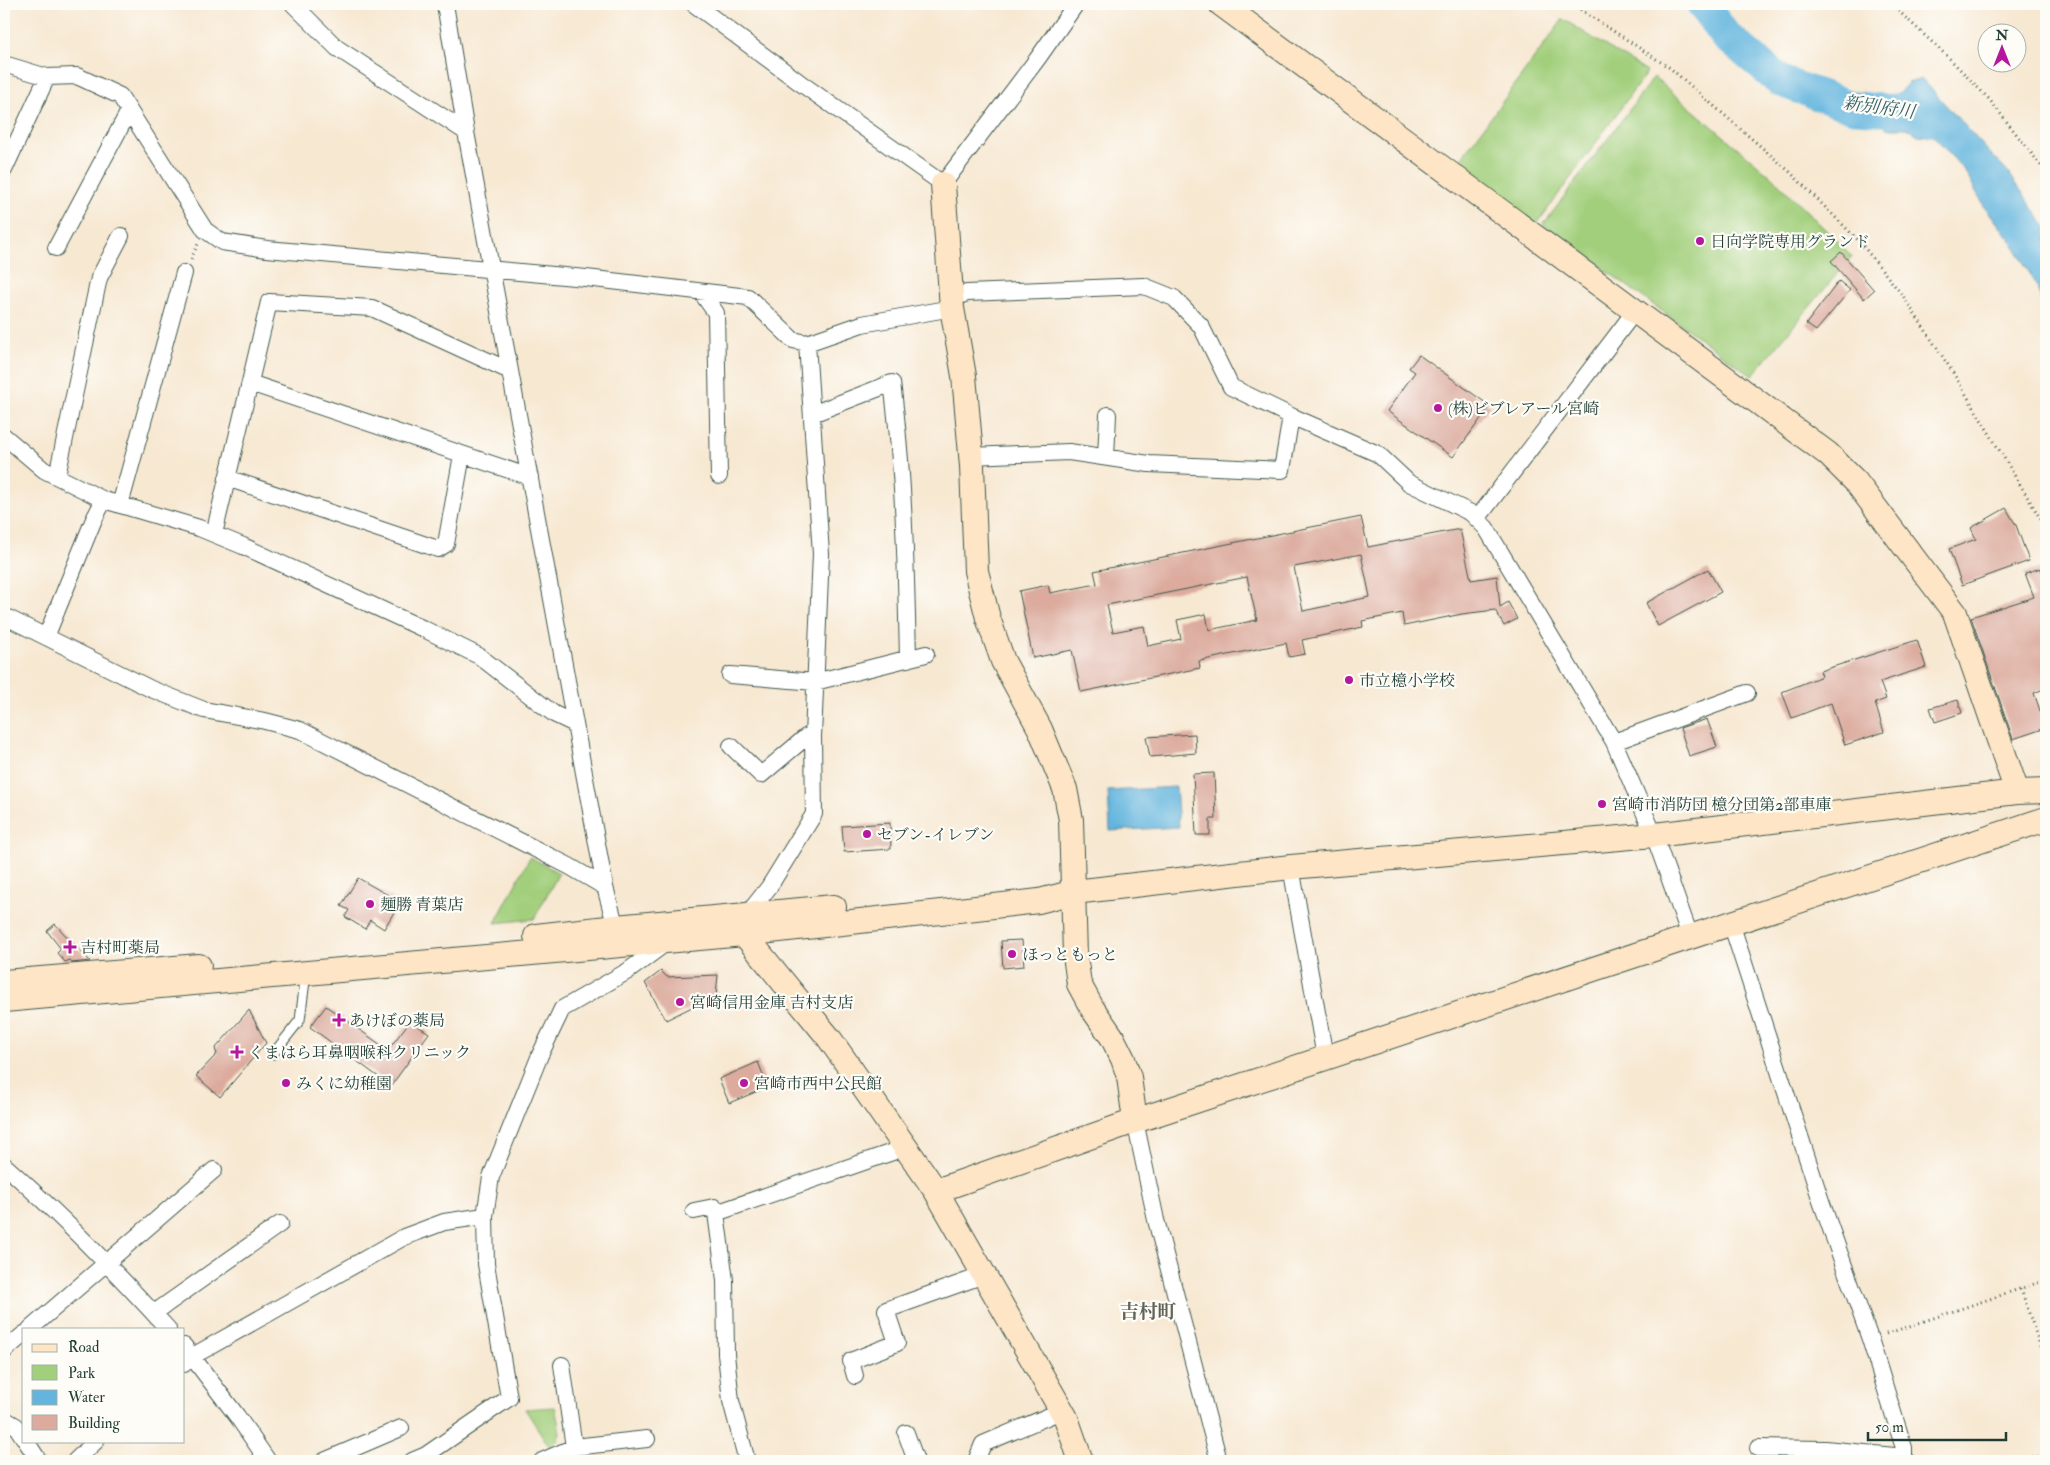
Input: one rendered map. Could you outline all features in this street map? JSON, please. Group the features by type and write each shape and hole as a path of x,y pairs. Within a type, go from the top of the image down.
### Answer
{"street":[{"path":"293,4 338,48 466,132"},
{"path":"445,4 466,132 605,887 618,936"},
{"path":"694,4 799,82 943,184"},
{"path":"1076,4 1038,58 943,184 952,303 964,376 971,456 976,570 988,618 1003,661 1040,729 1065,789 1070,820 1079,984 1092,1008 1112,1037 1123,1058 1129,1077 1135,1121 1156,1220 1219,1461"},
{"path":"1221,4 1828,454 1856,482 1955,612 2017,792"},
{"path":"4,64 47,77 77,76 120,96 205,230 222,242 243,246 586,278 748,297 793,340 807,343 862,324 952,303 967,293 1144,286 1174,298 1201,326 1231,387 1291,416 1378,454 1409,483 1471,513 1486,528 1614,742 1654,835 1690,936"},
{"path":"4,170 47,77"},
{"path":"56,248 129,110"},
{"path":"57,476 99,278 121,236"},
{"path":"46,636 94,519 112,502 184,273"},
{"path":"700,292 716,314 719,476"},
{"path":"214,534 269,302 372,308 510,371"},
{"path":"1477,519 1635,311"},
{"path":"4,982 432,948 618,936 670,940 745,924 814,814 813,736 821,554 807,343"},
{"path":"250,383 530,477"},
{"path":"812,414 892,383 898,429 904,527 908,659"},
{"path":"1106,457 1108,415"},
{"path":"971,456 1069,452 1149,464 1282,470 1291,416"},
{"path":"4,436 44,470 112,502 214,534 479,656 554,714 575,724"},
{"path":"227,478 438,549 446,544 462,455"},
{"path":"4,616 151,689 204,710 265,721 300,730 569,866 605,887"},
{"path":"730,675 816,682 926,654"},
{"path":"1614,742 1747,693"},
{"path":"731,746 762,775 806,737 813,736"},
{"path":"4,1000 306,973 618,936 745,924 1040,890 1074,892 1291,867 1654,835 2017,792 2046,791"},
{"path":"936,1191 1325,1057 2046,819"},
{"path":"1291,867 1325,1057"},
{"path":"1731,923 1822,1201 1870,1339 1904,1448 1905,1459 1825,1449 1758,1448"},
{"path":"745,924 829,1038 936,1191 1062,1411 1081,1461"},
{"path":"423,1459 509,1398 486,1264 485,1216 491,1177 540,1055 562,1009 628,971 670,940"},
{"path":"716,1213 906,1147"},
{"path":"4,1165 36,1193 167,1328"},
{"path":"31,1328 214,1170"},
{"path":"694,1211 714,1207 716,1213 725,1280 726,1354 731,1401 747,1461"},
{"path":"268,1461 187,1355 404,1237 444,1222 485,1216"},
{"path":"154,1314 280,1224"},
{"path":"855,1376 851,1361 898,1343 886,1310 984,1274"},
{"path":"4,1351 22,1336"},
{"path":"562,1365 574,1447"},
{"path":"976,1461 983,1444 1062,1411"},
{"path":"4,1419 16,1426 22,1435"},
{"path":"324,1461 401,1428"},
{"path":"906,1433 916,1461"},
{"path":"542,1461 574,1447 647,1439"},
{"path":"27,1442 39,1461"},
{"path":"75,1461 95,1442"}],"lane":[{"path":"273,1054 300,1020 306,973"}],"path":[{"path":"1572,4 1670,68 1789,171 1859,241 1903,296 1947,364 2046,528"},
{"path":"1891,4 1989,99 2046,172"},
{"path":"184,273 205,230"},
{"path":"1870,1339 2046,1280"},
{"path":"2021,1289 2046,1364"},
{"path":"2018,1461 2030,1456 2046,1457"}],"green space":[{"path":"1563,19 1647,72 1537,224 1454,168"},
{"name":"日向学院専用グランド","path":"1654,77 1772,177 1852,256 1752,376 1543,225"},
{"path":"530,857 559,873 534,919 495,923"},
{"path":"555,1407 560,1432 558,1440 549,1446 525,1409"}],"water":[{"path":"1922,79 2011,176 2046,227 2046,315 2037,286 2012,242 1984,206 1964,170 1933,136 1918,135 1907,128 1886,128 1888,96 1898,94 1908,83"},
{"path":"1176,787 1179,827 1110,831 1108,791"}],"building":[{"path":"1841,252 1874,290 1864,299 1831,261"},
{"path":"1839,281 1850,290 1816,331 1806,324"},
{"name":"(株)ビブレアール宮崎","path":"1419,355 1490,406 1453,457 1387,411 1415,372 1409,368"},
{"path":"2006,508 2016,525 2029,561 1962,585 1949,549 1976,539 1971,528"},
{"path":"1361,517 1368,547 1460,529 1471,580 1497,576 1500,607 1508,602 1517,619 1504,626 1495,610 1462,614 1404,626 1402,613 1362,621 1363,627 1302,640 1305,654 1289,657 1286,643 1199,661 1200,668 1081,692 1072,650 1033,658 1019,591 1048,585 1050,593 1097,584 1094,571","holes":["1361,554 1370,597 1303,611 1294,567","1247,577 1257,620 1209,630 1206,614 1177,620 1181,639 1148,646 1144,626 1113,632 1107,605"]},
{"path":"2041,568 2046,583 2046,688 2034,693 2046,728 2013,739 1971,617 2034,597 2025,573"},
{"path":"1708,569 1721,592 1658,626 1646,603"},
{"path":"1917,640 1926,667 1880,682 1886,699 1875,703 1884,732 1845,745 1831,703 1792,718 1782,692 1822,676 1820,671"},
{"path":"1958,700 1962,713 1935,722 1930,708"},
{"path":"1707,719 1717,747 1689,756 1680,728"},
{"path":"1195,734 1196,753 1150,757 1146,737"},
{"path":"1214,773 1216,819 1210,819 1210,835 1196,835 1193,774"},
{"name":"セブン-イレブン","path":"890,823 891,849 844,852 842,826"},
{"name":"麺勝 青葉店","path":"358,878 400,902 384,929 370,920 365,929 345,917 349,910 341,906"},
{"path":"55,924 90,961 72,963 70,960 65,962 57,953 61,949 47,931"},
{"name":"ほっともっと","path":"1022,940 1024,966 1003,968 1001,941"},
{"name":"宮崎信用金庫 吉村支店","path":"661,971 667,977 718,975 716,995 666,1020 645,983"},
{"path":"326,1006 388,1050 410,1021 429,1033 391,1086 310,1027"},
{"name":"くまはら耳鼻咽喉科クリニック","path":"249,1010 266,1043 220,1097 196,1076 217,1054 215,1049"},
{"name":"宮崎市西中公民館","path":"758,1062 768,1087 729,1103 719,1079"}],"waterway":[{"name":"新別府川","path":"1702,4 1725,35 1780,81 1852,107 1887,110 1914,109 1928,116"}],"place":[{"name":"日向学院専用グランド","path":"1700,241"},
{"name":"(株)ビブレアール宮崎","path":"1438,408"},
{"name":"市立檍小学校","path":"1349,680"},
{"name":"宮崎市消防団 檍分団第2部車庫","path":"1602,804"},
{"name":"セブン-イレブン","path":"867,834"},
{"name":"麺勝 青葉店","path":"370,904"},
{"name":"吉村町薬局","path":"70,947"},
{"name":"ほっともっと","path":"1012,954"},
{"name":"宮崎信用金庫 吉村支店","path":"680,1002"},
{"name":"あけぼの薬局","path":"339,1020"},
{"name":"くまはら耳鼻咽喉科クリニック","path":"237,1052"},
{"name":"みくに幼稚園","path":"286,1083"},
{"name":"宮崎市西中公民館","path":"744,1083"}],"district":[{"name":"吉村町","path":"1148,1311"}]}
